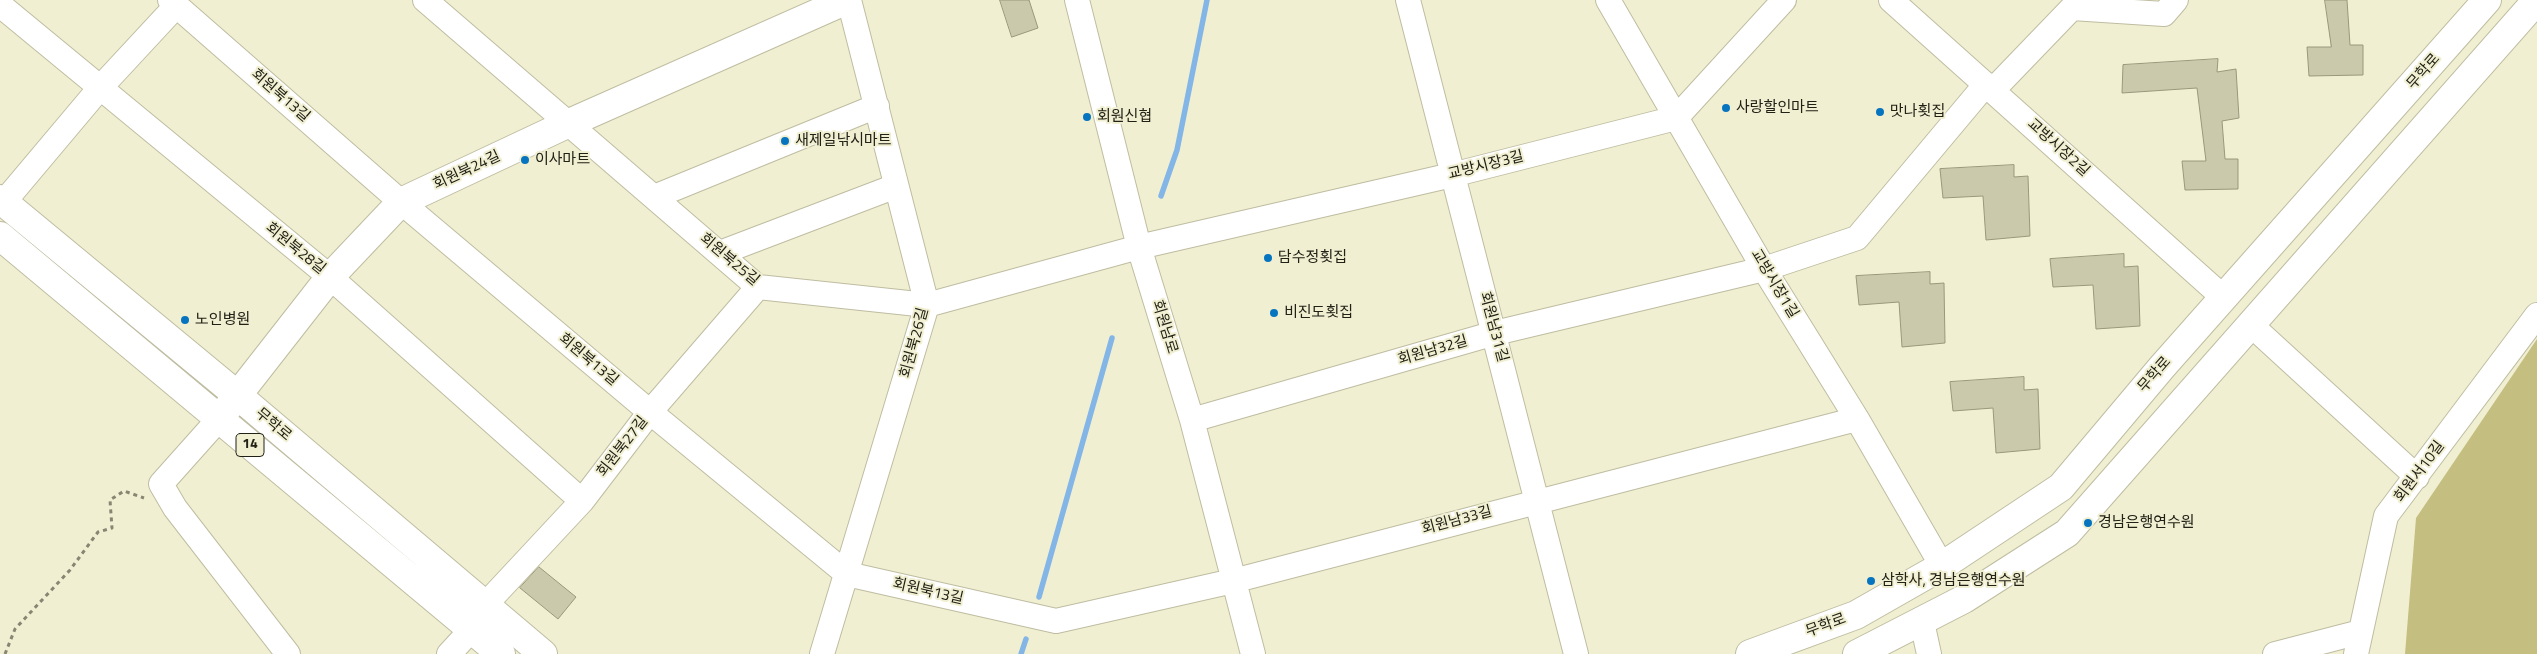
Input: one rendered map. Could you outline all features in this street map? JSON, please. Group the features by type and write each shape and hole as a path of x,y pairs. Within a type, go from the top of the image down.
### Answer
{"main road":[{"name":"회원북24길","path":"218,419 330,277 401,202 567,124 848,0"},
{"name":"무학로","path":"1750,654 1856,615 1942,566 2061,487 2224,298 2487,0"},
{"path":"1857,654 1964,599 2067,533 2137,457 2250,324 2537,0"},
{"name":"무학로","path":"2,200 236,394 544,654"},
{"name":"무학로","path":"0,236 501,654"}],"street":[{"name":"회원북25길","path":"425,0 758,287 927,305 1140,247"},
{"name":"회원북26길","path":"822,654 927,305 848,0"},
{"name":"회원남로","path":"1077,0 1140,247 1192,420 1253,654"},
{"name":"회원남31길","path":"1408,0 1576,654"},
{"name":"교방시장1길","path":"1608,0 1764,269 1858,419 1942,566"},
{"path":"1676,118 1784,0"},
{"name":"교방시장2길","path":"1891,0 2224,298"},
{"name":"회원남32길","path":"1192,420 1495,333 1764,269 1857,238 1990,87 2072,8 2164,14 2176,0"},
{"path":"2,200 173,3"},
{"name":"회원북13길","path":"173,3 401,202 650,412 847,574 1056,621"},
{"name":"회원북28길","path":"0,4 99,89 330,277 582,501"},
{"path":"654,197 877,106"},
{"name":"교방시장3길","path":"1140,247 1452,175 1676,118"},
{"path":"720,253 896,186"},
{"name":"회원북27길","path":"485,605 582,501 650,412 758,287"},
{"name":"회원서10길","path":"2358,643 2386,516 2537,314"},
{"path":"2250,324 2417,477"},
{"path":"218,419 161,484 175,508 288,654"},
{"name":"회원남33길","path":"1056,621 1233,581 1537,500 1858,419"},
{"path":"1922,622 1929,654"},
{"path":"449,654 472,629"},
{"path":"2275,654 2358,643"}],"path":[{"path":"5,654 15,630 70,570 98,532 112,528 110,500 124,491 175,508"}],"shaded area":[{"path":"2537,339 2537,654 2405,654 2416,518"}],"building":[{"path":"1000,0 1029,0 1038,28 1012,37"},
{"path":"2325,0 2347,0 2350,45 2363,45 2363,75 2309,76 2307,47 2331,47"},
{"path":"2218,59 2217,72 2236,69 2239,118 2222,121 2225,159 2238,159 2238,189 2185,190 2182,161 2206,161 2197,88 2122,93 2123,65"},
{"path":"2014,165 2014,177 2028,176 2030,236 1986,240 1983,196 1943,198 1940,169"},
{"path":"2124,254 2124,267 2138,266 2140,326 2096,329 2093,285 2053,287 2050,259"},
{"path":"1930,272 1930,284 1944,283 1945,343 1902,347 1899,302 1859,305 1856,276"},
{"path":"2024,377 2024,390 2038,389 2040,449 1996,453 1993,408 1953,411 1950,382"},
{"path":"539,567 576,597 558,619 520,588"}],"waterway":[{"path":"1161,196 1177,150 1207,0"},
{"path":"1039,597 1112,338"},
{"path":"1021,654 1026,639"}],"place":[{"name":"사랑할인마트","path":"1726,108"},
{"name":"맛나횟집","path":"1880,112"},
{"name":"회원신협","path":"1087,117"},
{"name":"새제일낚시마트","path":"785,141"},
{"name":"이사마트","path":"525,160"},
{"name":"담수정횟집","path":"1268,258"},
{"name":"비진도횟집","path":"1274,313"},
{"name":"노인병원","path":"185,320"},
{"name":"경남은행연수원","path":"2088,523"},
{"name":"삼학사, 경남은행연수원","path":"1871,581"}]}
